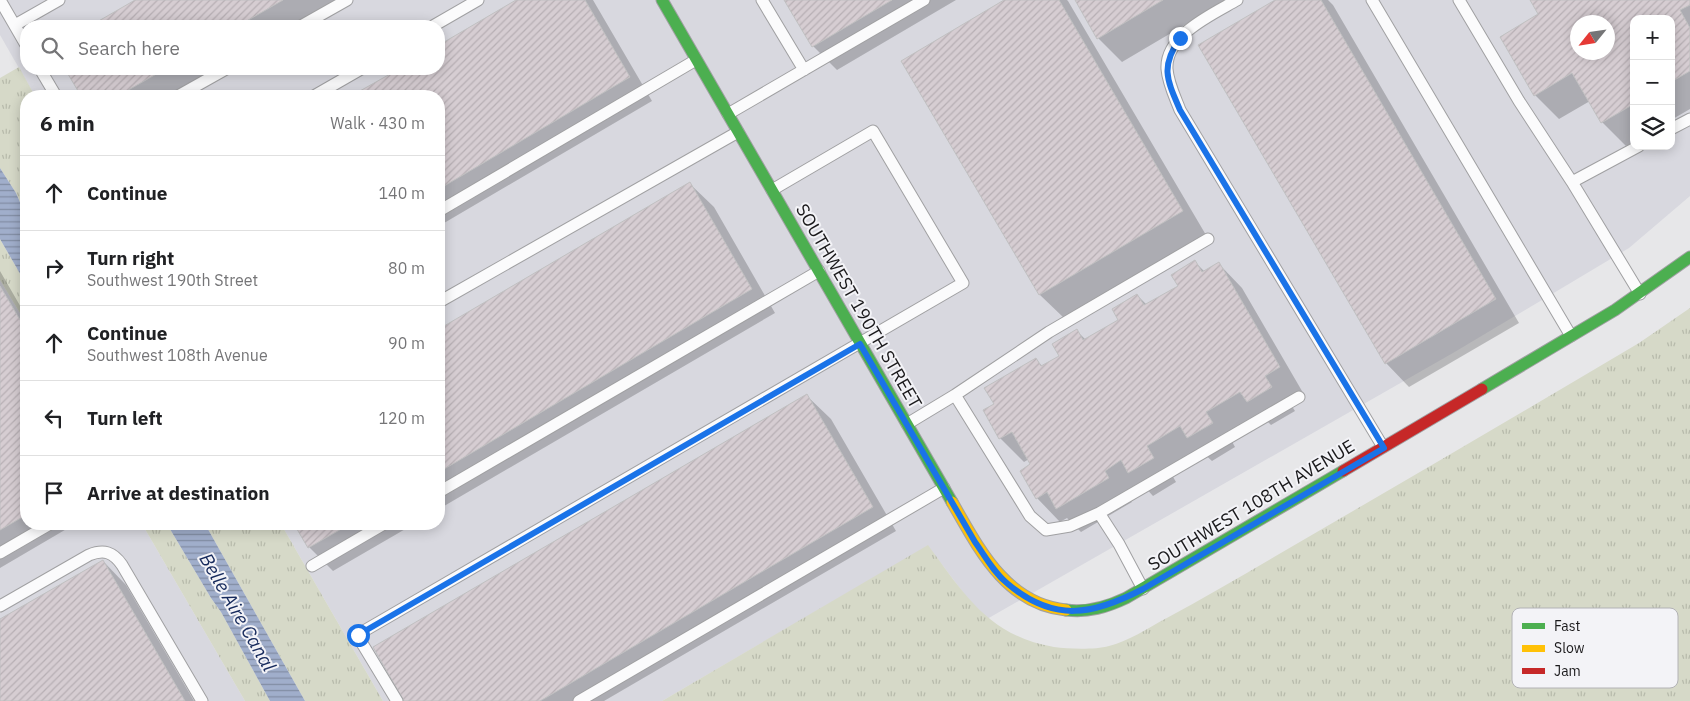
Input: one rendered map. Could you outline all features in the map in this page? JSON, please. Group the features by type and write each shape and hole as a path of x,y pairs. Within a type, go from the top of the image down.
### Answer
{"street":[{"name":"SOUTHWEST 190TH STREET","path":"662,0 975,542 1007,584 1027,597 1048,607"},
{"name":"SOUTHWEST 108TH AVENUE","path":"1048,607 1066,611 1097,609 1120,601 1143,589 1571,337 1640,294 1690,257"}],"lane":[{"path":"0,0 20,34"},
{"path":"24,20 59,0"},
{"path":"312,20 348,0"},
{"path":"443,20 478,0"},
{"path":"762,0 804,70"},
{"path":"728,114 924,0"},
{"path":"1237,0 1193,26 1180,38 1171,52 1167,68 1172,89 1180,110 1384,448"},
{"path":"1372,0 1571,337"},
{"path":"1458,0 1640,294"},
{"path":"15,25 20,22"},
{"path":"445,207 697,60"},
{"path":"44,75 52,90"},
{"path":"189,90 215,75"},
{"path":"324,90 351,75"},
{"path":"1675,127 1690,119"},
{"path":"397,701 358,635 963,283 873,131 772,190"},
{"path":"445,299 738,132"},
{"path":"1572,182 1632,150"},
{"path":"907,424 956,395 1049,332 1208,239"},
{"path":"445,489 819,271"},
{"path":"956,395 1030,516 1046,530 1070,526 1099,513 1299,397"},
{"path":"579,701 944,488"},
{"path":"1099,513 1119,544 1143,589"},
{"path":"0,553 40,530"},
{"path":"312,566 374,530"},
{"path":"0,606 89,555 102,551 113,553 122,565 202,701"}],"shaded area":[{"path":"0,0 1690,0 1690,196 1629,248 1453,353 987,619 968,599 928,546 662,701 383,701 284,530 445,530 445,90 32,90 23,75 445,75 445,20 20,20 20,70 0,35"},
{"path":"0,280 20,313 20,530 145,530 245,701 0,701"}],"green space":[{"path":"19,67 20,75 23,75 32,90 20,90 20,202 0,168 0,78"},
{"path":"0,239 20,274 20,313 0,280"},
{"path":"1690,308 1690,701 662,701 928,545 954,580 980,610 995,623 1012,633 1031,641 1067,648 1096,648 1123,641 1220,588 1639,343"},
{"path":"145,530 171,530 221,612 270,701 245,701"},
{"path":"208,530 284,530 383,701 305,701"}],"water":[{"path":"0,168 20,202 20,274 0,239"},
{"name":"Belle Aire Canal","path":"171,530 208,530 305,701 270,701 221,612"}],"building":[{"path":"135,0 283,0 248,20 100,20"},
{"path":"516,0 585,0 630,77 445,185 445,90 362,90 388,75 445,75 445,41"},
{"path":"784,0 892,0 812,47"},
{"path":"1004,0 1059,0 1183,211 1039,295 901,61"},
{"path":"1075,0 1163,0 1097,39"},
{"path":"1275,0 1321,0 1496,299 1385,364 1198,45"},
{"path":"1530,0 1690,0 1690,5 1680,10 1690,28 1690,71 1675,80 1675,15 1630,15 1630,106 1601,123 1572,73 1534,96 1500,37 1538,14"},
{"path":"69,75 155,75 128,90 77,90"},
{"path":"690,182 752,289 445,468 445,325"},
{"path":"1195,260 1202,272 1219,262 1280,367 1265,376 1272,387 1247,402 1240,392 1206,412 1213,423 1187,438 1180,426 1147,446 1154,458 1128,473 1121,460 1105,471 1109,478 1056,509 1047,492 1036,499 1020,471 1030,464 1012,432 999,439 983,410 994,404 984,388 1036,358 1041,366 1059,356 1052,344 1077,329 1083,340 1118,320 1112,309 1137,294 1144,305 1178,286 1171,275"},
{"path":"0,286 20,320 20,518 0,530"},
{"path":"807,394 873,507 540,701 404,701 373,647"},
{"path":"298,530 340,530 308,548"},
{"path":"103,560 185,701 0,701 0,619"}],"traffic: fast":[{"path":"662,0 952,502"},
{"path":"1482,389 1615,310 1690,257"},
{"path":"1066,610 1082,611 1112,604 1126,598 1343,471"}],"traffic: slow":[{"path":"952,502 984,555 1011,586 1045,606 1066,610"}],"traffic: jam":[{"path":"1343,471 1482,389"}],"route":[{"path":"358,635 860,344 975,542 990,564 1007,584 1027,597 1048,607 1066,611 1097,609 1120,601 1384,448 1180,110 1167,68 1171,52 1180,38"}]}
